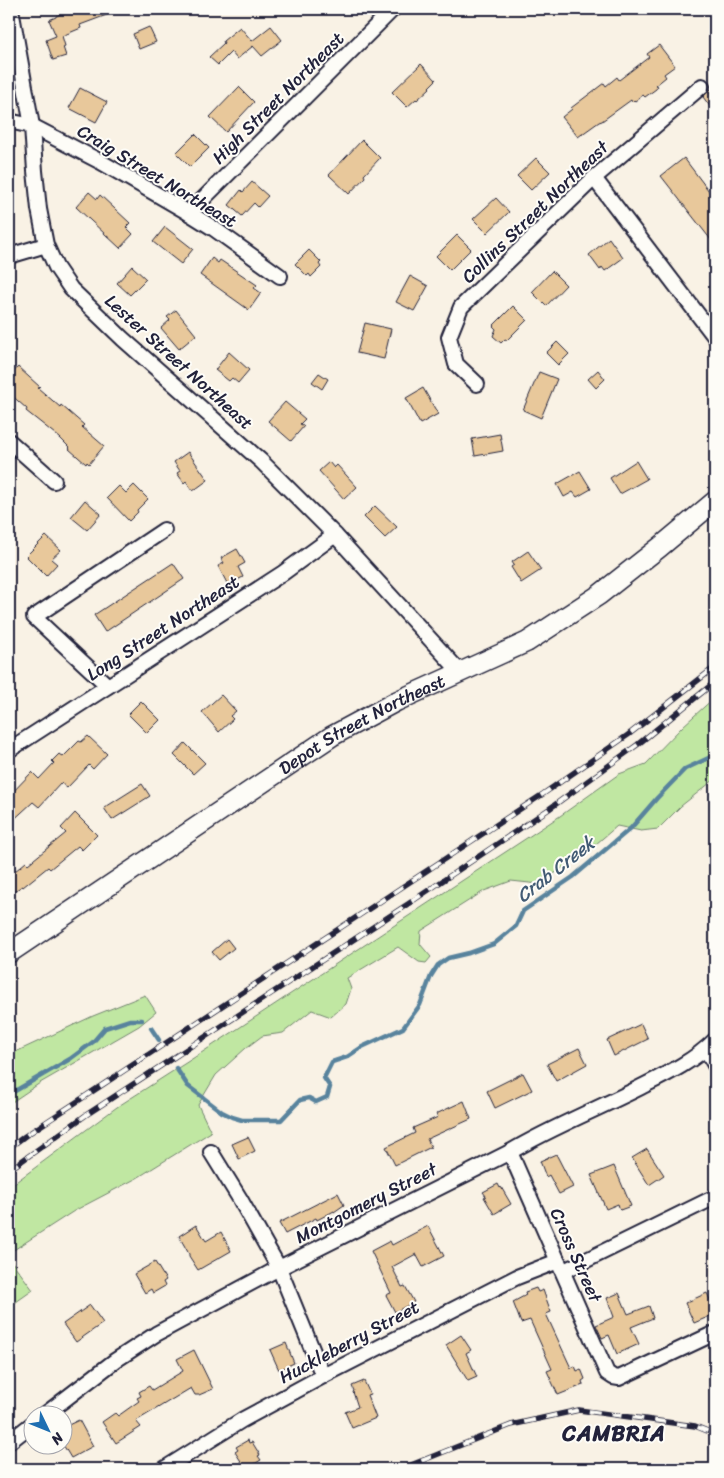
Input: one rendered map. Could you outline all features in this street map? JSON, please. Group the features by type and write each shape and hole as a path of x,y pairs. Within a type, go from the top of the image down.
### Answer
{"main road":[{"name":"Depot Street Northeast","path":"9,953 332,736 397,701 527,642 599,595 660,547 715,500"}],"street":[{"name":"Lester Street Northeast","path":"11,9 32,126 38,200 46,245 56,267 71,289 123,339 261,461 335,535 462,673"},
{"name":"High Street Northeast","path":"189,213 393,9"},
{"name":"Collins Street Northeast","path":"478,384 456,364 449,337 462,307 594,178 702,86"},
{"name":"Craig Street Northeast","path":"9,119 13,122 32,126 101,162 213,228 280,276"},
{"path":"594,178 715,337"},
{"path":"9,256 46,245"},
{"path":"9,441 54,481"},
{"path":"108,686 34,617 164,530"},
{"name":"Long Street Northeast","path":"9,750 283,573 335,535"},
{"path":"711,1045 715,1065"},
{"name":"Montgomery Street","path":"56,1406 116,1360 156,1334 279,1268 510,1152 537,1136 604,1106 674,1071 711,1045"},
{"path":"211,1152 279,1268 323,1376"},
{"name":"Cross Street","path":"510,1152 608,1372 613,1377 619,1378 715,1333"},
{"name":"Huckleberry Street","path":"164,1469 242,1420 323,1376 517,1277 561,1266 715,1197"},
{"path":"9,1442 22,1432"}],"green space":[{"path":"715,697 715,779 681,806 658,829 641,831 617,826 589,850 539,884 511,881 484,891 421,931 420,944 431,957 426,963 419,962 398,947 347,978 351,989 346,1004 331,1017 312,1010 283,1033 262,1036 216,1075 198,1105 211,1132 137,1178 74,1211 9,1253 9,1187 117,1107 560,816 619,774 646,764"},
{"path":"145,995 156,1012 139,1026 40,1083 9,1104 9,1055 93,1016"},
{"path":"9,1258 33,1290 9,1307"}],"building":[{"path":"72,9 120,10 80,25 81,28 62,36 66,56 53,60 46,40 56,36 49,20"},
{"path":"271,26 282,40 262,56 253,46 237,59 231,52 218,65 209,57 224,43 223,41 240,27 252,41"},
{"path":"149,27 156,42 139,49 133,34"},
{"path":"659,45 675,66 664,74 666,77 656,85 658,86 656,89 645,97 643,95 635,101 632,102 631,100 578,137 562,117 604,83 606,86 617,77 619,80 649,57 647,54"},
{"path":"421,64 436,80 430,88 407,107 392,92"},
{"path":"715,85 715,113 703,97"},
{"path":"239,87 254,102 226,132 210,117"},
{"path":"80,88 107,102 96,122 69,108"},
{"path":"195,134 209,148 190,167 176,153"},
{"path":"362,140 380,158 349,194 329,175"},
{"path":"536,158 550,172 531,190 517,176"},
{"path":"684,158 715,199 715,245 661,176"},
{"path":"252,182 268,196 258,207 254,203 242,216 229,205 241,190 243,192"},
{"path":"89,192 97,199 100,195 130,223 126,227 133,234 120,248 76,207"},
{"path":"496,198 509,212 487,233 473,219"},
{"path":"165,227 193,249 181,264 153,242"},
{"path":"457,235 471,249 450,270 436,256"},
{"path":"609,238 623,258 605,271 602,267 600,270 589,255"},
{"path":"309,250 321,262 319,264 321,267 311,277 309,274 307,276 295,264"},
{"path":"212,258 218,263 220,260 257,285 254,288 261,293 249,310 200,275"},
{"path":"132,266 146,279 130,295 117,283"},
{"path":"552,271 566,285 546,306 532,292"},
{"path":"410,276 428,286 414,311 396,302"},
{"path":"513,306 527,320 507,340 505,339 501,343 493,336 496,329 493,326"},
{"path":"176,310 196,335 179,349 161,328 170,320 167,317"},
{"path":"365,323 391,329 384,359 357,353"},
{"path":"557,342 569,354 558,365 546,353"},
{"path":"229,352 249,370 238,383 232,378 229,381 215,370"},
{"path":"18,367 40,387 38,388 84,425 82,427 104,446 89,464 87,462 86,464 60,438 26,411 27,409 9,393 9,377"},
{"path":"598,370 605,379 596,388 588,379"},
{"path":"539,372 557,379 541,418 523,410"},
{"path":"319,373 328,379 322,389 312,382"},
{"path":"423,388 438,414 420,424 406,398"},
{"path":"285,402 305,419 300,424 304,426 291,441 268,421"},
{"path":"500,434 503,451 475,456 472,439"},
{"path":"188,452 208,480 193,491 177,473 180,471 174,462"},
{"path":"636,461 647,479 620,494 610,478"},
{"path":"329,462 334,468 337,465 357,487 344,499 319,471"},
{"path":"580,471 591,489 577,497 573,492 564,497 557,484"},
{"path":"134,485 148,499 129,521 107,498 119,486 126,493"},
{"path":"85,500 101,514 87,530 71,517"},
{"path":"375,506 397,527 385,538 364,517"},
{"path":"46,536 61,550 51,559 57,564 46,576 26,556"},
{"path":"237,549 245,563 238,567 243,577 228,585 218,566 224,563 221,558"},
{"path":"528,551 541,570 521,583 511,567 514,565 512,562"},
{"path":"173,563 184,579 105,632 94,615"},
{"path":"221,695 236,711 230,716 233,719 219,732 202,712"},
{"path":"141,701 160,720 147,733 128,714"},
{"path":"88,736 107,754 93,769 89,765 67,788 61,783 39,807 33,802 9,824 9,796 32,772 39,779 54,763 52,761 59,754 63,757 79,741 81,742"},
{"path":"185,743 205,763 193,774 174,755"},
{"path":"142,784 150,796 112,820 104,808"},
{"path":"75,813 97,835 82,850 78,846 50,869 48,867 23,887 9,895 9,876 26,862 28,864 66,833 61,828"},
{"path":"227,939 234,948 219,960 212,952"},
{"path":"641,1024 648,1039 614,1056 607,1040"},
{"path":"579,1048 587,1064 556,1081 547,1064"},
{"path":"523,1073 532,1090 495,1108 487,1091"},
{"path":"464,1101 471,1119 427,1139 431,1147 395,1165 386,1147 415,1133 413,1128 438,1117 436,1114"},
{"path":"248,1137 255,1151 239,1159 232,1144"},
{"path":"647,1149 664,1175 649,1185 632,1158"},
{"path":"556,1154 573,1187 559,1194 549,1175 546,1177 540,1161"},
{"path":"614,1166 631,1206 620,1210 618,1204 606,1209 591,1175"},
{"path":"498,1184 511,1204 494,1214 483,1192"},
{"path":"338,1193 344,1205 334,1212 317,1220 316,1218 285,1234 279,1223"},
{"path":"196,1225 206,1241 221,1232 231,1251 198,1270 179,1236"},
{"path":"428,1226 444,1256 423,1267 416,1254 392,1267 402,1287 405,1286 414,1302 395,1312 386,1295 391,1293 371,1251 390,1241 392,1245"},
{"path":"155,1262 166,1280 163,1282 165,1286 153,1293 151,1289 145,1293 134,1274"},
{"path":"536,1288 538,1292 543,1290 551,1312 546,1314 571,1368 575,1366 577,1371 581,1369 585,1379 582,1381 583,1385 558,1395 547,1371 552,1369 530,1320 521,1323 513,1302 526,1295 525,1292"},
{"path":"619,1293 628,1314 649,1306 653,1318 631,1327 639,1344 617,1354 609,1335 602,1338 596,1325 614,1317 607,1298"},
{"path":"707,1293 715,1314 694,1323 685,1303"},
{"path":"90,1305 103,1323 76,1342 63,1324"},
{"path":"461,1335 471,1350 466,1353 477,1377 468,1381 446,1345"},
{"path":"286,1343 294,1363 279,1370 270,1350"},
{"path":"194,1350 213,1389 195,1395 191,1388 136,1421 141,1427 116,1443 102,1422 115,1413 118,1416 139,1401 137,1398 141,1396 139,1392 149,1386 152,1390 183,1371 177,1359"},
{"path":"364,1381 370,1394 367,1395 376,1418 352,1428 345,1412 358,1407 352,1386"},
{"path":"79,1420 93,1446 71,1458 70,1456 72,1456 72,1423"},
{"path":"248,1440 249,1443 252,1442 261,1460 246,1469 235,1452 238,1450 236,1447"}],"waterway":[{"name":"Crab Creek","path":"176,1068 188,1086 222,1112 242,1120 281,1120 300,1100 309,1098 316,1102 327,1097 330,1087 324,1078 332,1062 347,1057 362,1047 403,1028 420,1005 431,976 438,965 448,958 494,944 516,926 523,911 573,877 631,828 685,769 715,755"},
{"name":"Crab Creek","path":"9,1092 15,1091 70,1059 93,1042 105,1028 130,1020 142,1020"},
{"name":"Crab Creek","path":"151,1028 159,1040"}],"railway":[{"path":"9,1148 543,794 628,735 715,667"},
{"path":"9,1170 86,1115 549,809 637,745 715,682"},
{"path":"401,1469 511,1425 579,1410 695,1426 715,1434"}],"district":[{"name":"CAMBRIA","path":"614,1433"}]}
